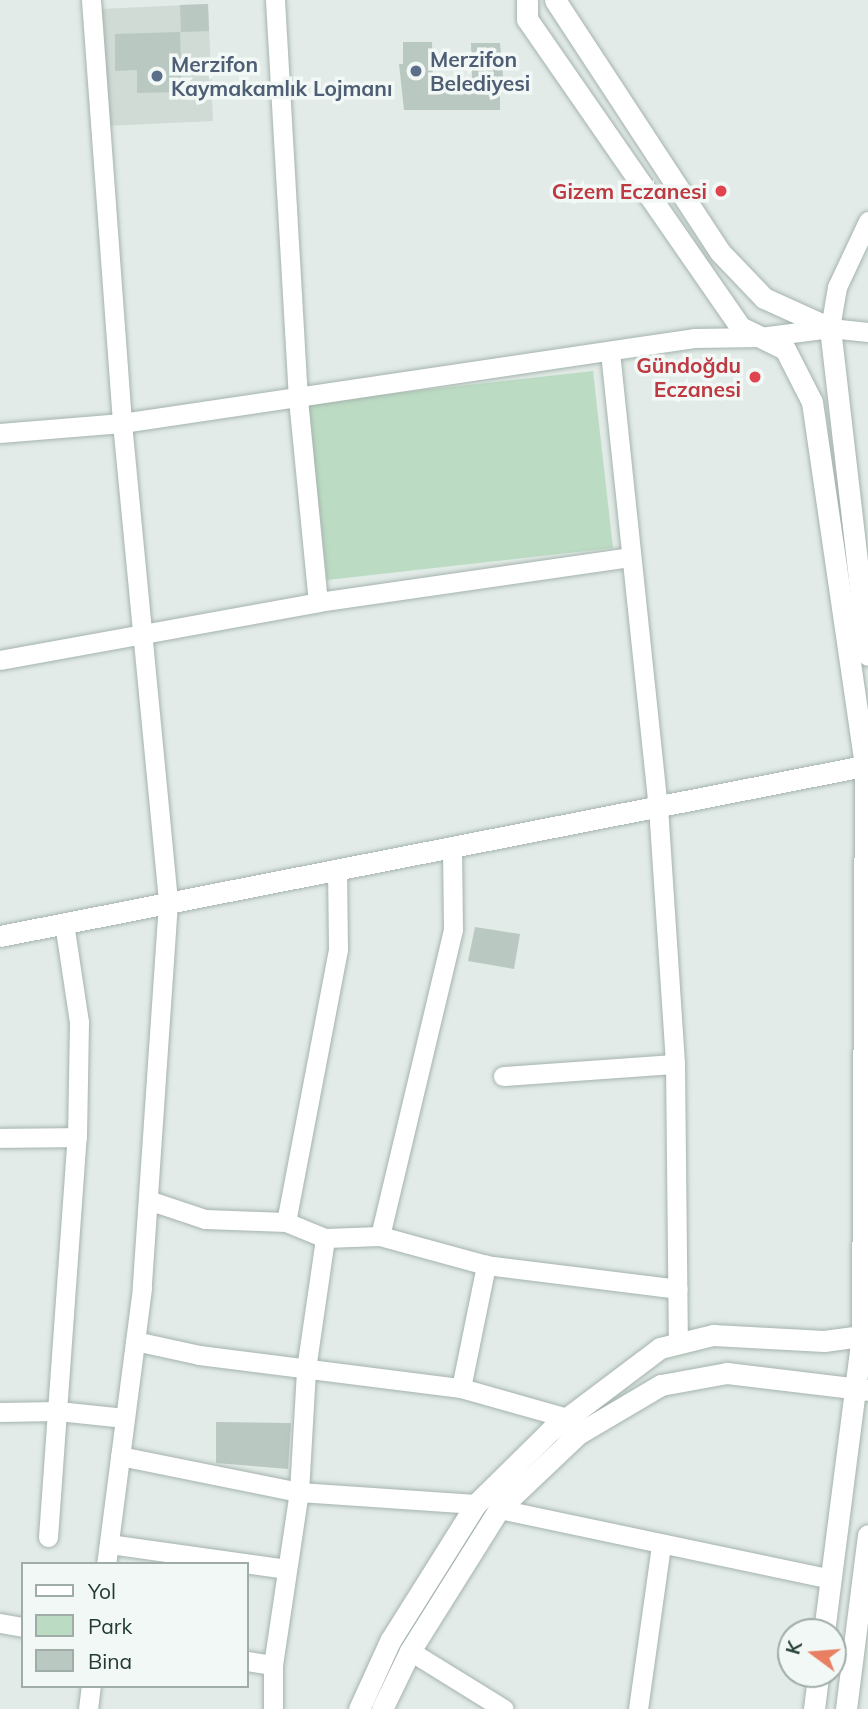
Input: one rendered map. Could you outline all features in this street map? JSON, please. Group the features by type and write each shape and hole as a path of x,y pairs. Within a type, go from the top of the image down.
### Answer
{"street":[{"path":"91,0 122,423 145,632 167,902 148,1200 135,1341 108,1554 203,1562"},
{"path":"275,0 298,399 318,602"},
{"path":"527,0 527,19 740,327 785,349 811,402 867,766 865,1335 862,1389 826,1618"},
{"path":"555,0 720,252 764,298 830,328"},
{"path":"868,221 837,287 830,328 868,655"},
{"path":"0,433 122,423 298,399 694,338 760,337 830,328 868,332"},
{"path":"610,352 629,557 657,807 675,1064 678,1344"},
{"path":"0,660 318,602 629,557"},
{"path":"0,936 867,766"},
{"path":"380,1236 453,929 452,846"},
{"path":"286,1222 338,948 337,869"},
{"path":"48,1537 77,1137 79,1022 64,923"},
{"path":"503,1076 675,1064"},
{"path":"0,1138 77,1137"},
{"path":"148,1200 205,1219 286,1222 325,1238 380,1236 486,1265 678,1289"},
{"path":"273,1709 273,1665 299,1492 306,1369 325,1238"},
{"path":"461,1388 486,1265"},
{"path":"359,1709 390,1641 476,1504 567,1418 660,1348 713,1335 824,1341 865,1335"},
{"path":"135,1341 306,1369 461,1388 567,1418"},
{"path":"382,1709 410,1651 499,1509 578,1434 661,1385 727,1373 862,1389"},
{"path":"0,1412 58,1411 125,1418"},
{"path":"120,1456 299,1492 476,1504"},
{"path":"499,1509 661,1546 830,1579"},
{"path":"846,1709 868,1535"},
{"path":"638,1709 661,1546"},
{"path":"248,1566 286,1569"},
{"path":"0,1623 21,1627"},
{"path":"410,1651 504,1709"},
{"path":"248,1661 273,1665"},
{"path":"88,1709 91,1688"},
{"path":"814,1709 816,1688"}],"shaded area":[{"name":"Merzifon Kaymakamlık Lojmanı","path":"208,4 213,121 105,126 101,9"}],"green space":[{"path":"593,371 613,548 327,580 307,403"}],"building":[{"path":"208,4 209,31 181,32 180,5"},
{"name":"Merzifon Kaymakamlık Lojmanı","path":"180,32 182,92 137,93 137,70 115,71 115,34"},
{"name":"Merzifon Belediyesi","path":"403,42 432,42 433,78 472,77 471,43 500,43 504,87 500,87 500,110 404,110 399,64 403,64"},
{"path":"475,927 520,934 514,969 468,961"},
{"path":"216,1422 291,1423 288,1469 216,1463"}],"place":[{"name":"Merzifon Belediyesi","path":"416,71"},
{"name":"Merzifon Kaymakamlık Lojmanı","path":"157,76"},
{"name":"Gizem Eczanesi","path":"721,191"},
{"name":"Gündoğdu Eczanesi","path":"755,377"}]}
